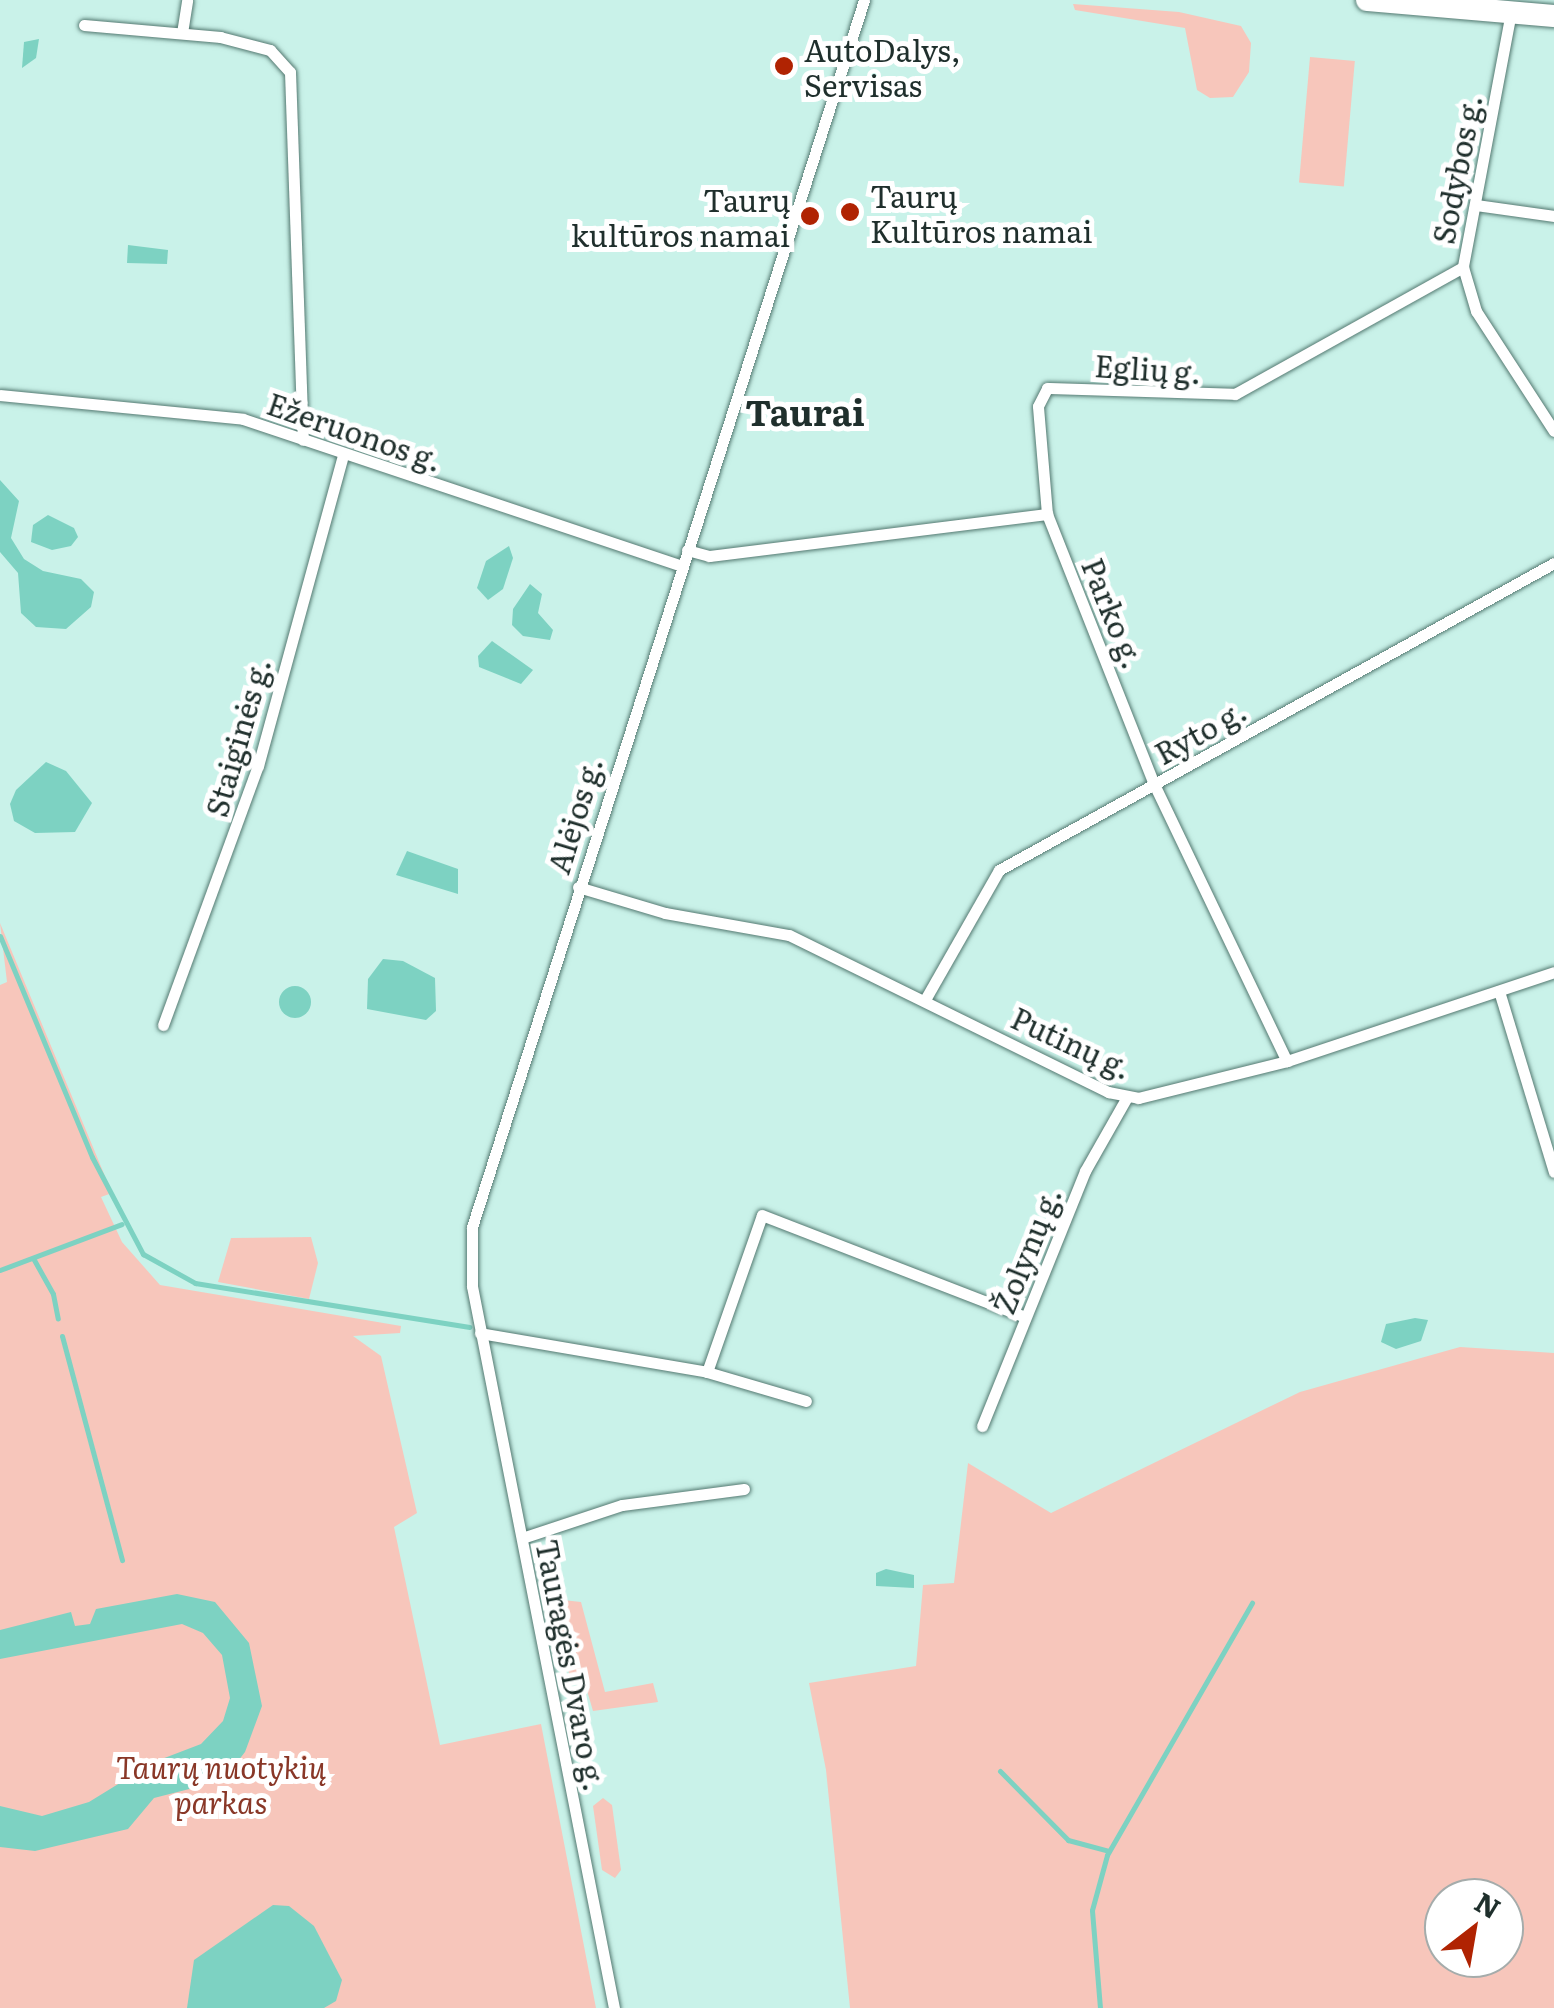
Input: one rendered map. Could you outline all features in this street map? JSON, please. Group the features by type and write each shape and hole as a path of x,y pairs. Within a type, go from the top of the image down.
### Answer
{"highway":[{"path":"1367,0 1554,16"}],"street":[{"path":"182,33 187,0"},
{"name":"Alėjos g.","path":"480,1333 470,1266 472,1227 864,0"},
{"name":"Sodybos g.","path":"1511,12 1463,267 1476,311 1554,432"},
{"path":"84,25 182,33 270,50 290,72 294,93 302,440"},
{"path":"1476,206 1554,216"},
{"name":"Eglių g.","path":"1047,514 1038,406 1047,388 1235,394 1463,267"},
{"name":"Ežeruonos g.","path":"0,395 215,414 682,566"},
{"name":"Staiginės g.","path":"163,1025 252,784 344,456"},
{"path":"687,550 726,555 1047,514"},
{"name":"Parko g.","path":"1047,514 1154,784 1287,1061"},
{"name":"Ryto g.","path":"926,998 999,870 1554,564"},
{"name":"Putinų g.","path":"578,887 665,913 789,935 1126,1097 1176,1093 1287,1061 1554,972"},
{"path":"1499,991 1554,1172"},
{"name":"Žolynų g.","path":"982,1426 1085,1171 1126,1097"},
{"path":"707,1372 762,1216 1026,1317"},
{"path":"480,1333 707,1372 806,1401"},
{"name":"Tauragės Dvaro g.","path":"480,1333 614,2008"},
{"path":"522,1538 622,1505 744,1489"}],"green space":[{"path":"1073,4 1179,12 1241,26 1251,43 1249,72 1233,97 1210,98 1197,90 1185,28 1075,10"},
{"path":"1310,57 1355,61 1344,186 1299,183"},
{"name":"Taurų nuotykių parkas","path":"0,923 112,1193 101,1197 122,1242 160,1285 401,1326 400,1333 353,1336 381,1356 417,1513 394,1527 440,1745 541,1724 596,2008 0,2008 0,985 7,982"},
{"path":"311,1237 318,1263 309,1299 218,1282 231,1238"},
{"path":"1460,1347 1554,1353 1554,2008 850,2008 826,1770 809,1683 916,1666 923,1585 954,1583 968,1463 1051,1513 1300,1392"},
{"path":"563,1600 581,1602 605,1692 653,1683 658,1702 593,1711 586,1687 570,1678 554,1605"},
{"path":"603,1798 612,1805 621,1870 615,1878 602,1870 593,1806"}],"shaded area":[{"path":"39,39 36,58 22,68 24,42"},
{"path":"128,245 168,250 167,264 127,263"},
{"path":"0,480 19,501 11,538 24,559 43,571 81,579 94,592 91,607 66,629 36,627 21,613 18,573 0,552"},
{"path":"48,515 74,528 78,537 71,546 52,550 31,542 33,525"},
{"path":"509,546 513,558 503,589 488,600 477,588 486,561"},
{"path":"530,584 542,594 538,613 553,630 550,640 523,636 512,625 513,609"},
{"path":"492,641 533,670 521,684 479,667 478,656"},
{"path":"46,762 66,771 92,803 75,832 35,833 14,821 10,804 16,790"},
{"path":"407,851 458,869 458,894 396,875"},
{"path":"383,959 403,961 435,978 436,1011 426,1020 367,1009 368,979"},
{"path":"295,986 306,991 311,1002 306,1013 295,1018 284,1013 279,1002 284,991"},
{"path":"1415,1318 1428,1320 1421,1341 1396,1349 1381,1342 1386,1324"},
{"path":"886,1569 914,1575 914,1588 876,1586 876,1573"},
{"path":"177,1594 215,1602 249,1643 262,1706 245,1752 231,1770 201,1786 154,1798 128,1829 35,1851 0,1847 0,1806 42,1816 89,1802 154,1762 201,1744 223,1721 230,1698 222,1655 203,1633 182,1624 0,1659 0,1630 71,1612 75,1626 90,1624 96,1609"},
{"path":"273,1905 289,1906 314,1926 342,1980 336,2001 324,2008 187,2008 194,1960"}],"waterway":[{"path":"0,936 92,1157 143,1254 195,1283 470,1327"},
{"path":"0,1270 122,1224"},
{"path":"33,1258 53,1294 58,1319"},
{"path":"62,1336 122,1560"},
{"path":"1100,2008 1092,1910 1107,1855 1252,1603"},
{"path":"1000,1771 1068,1840 1109,1851"}],"place":[{"name":"AutoDalys, Servisas","path":"784,66"},
{"name":"Taurų Kultūros namai","path":"850,212"},
{"name":"Taurų kultūros namai","path":"810,216"}],"district":[{"name":"Taurai","path":"805,411"}]}
